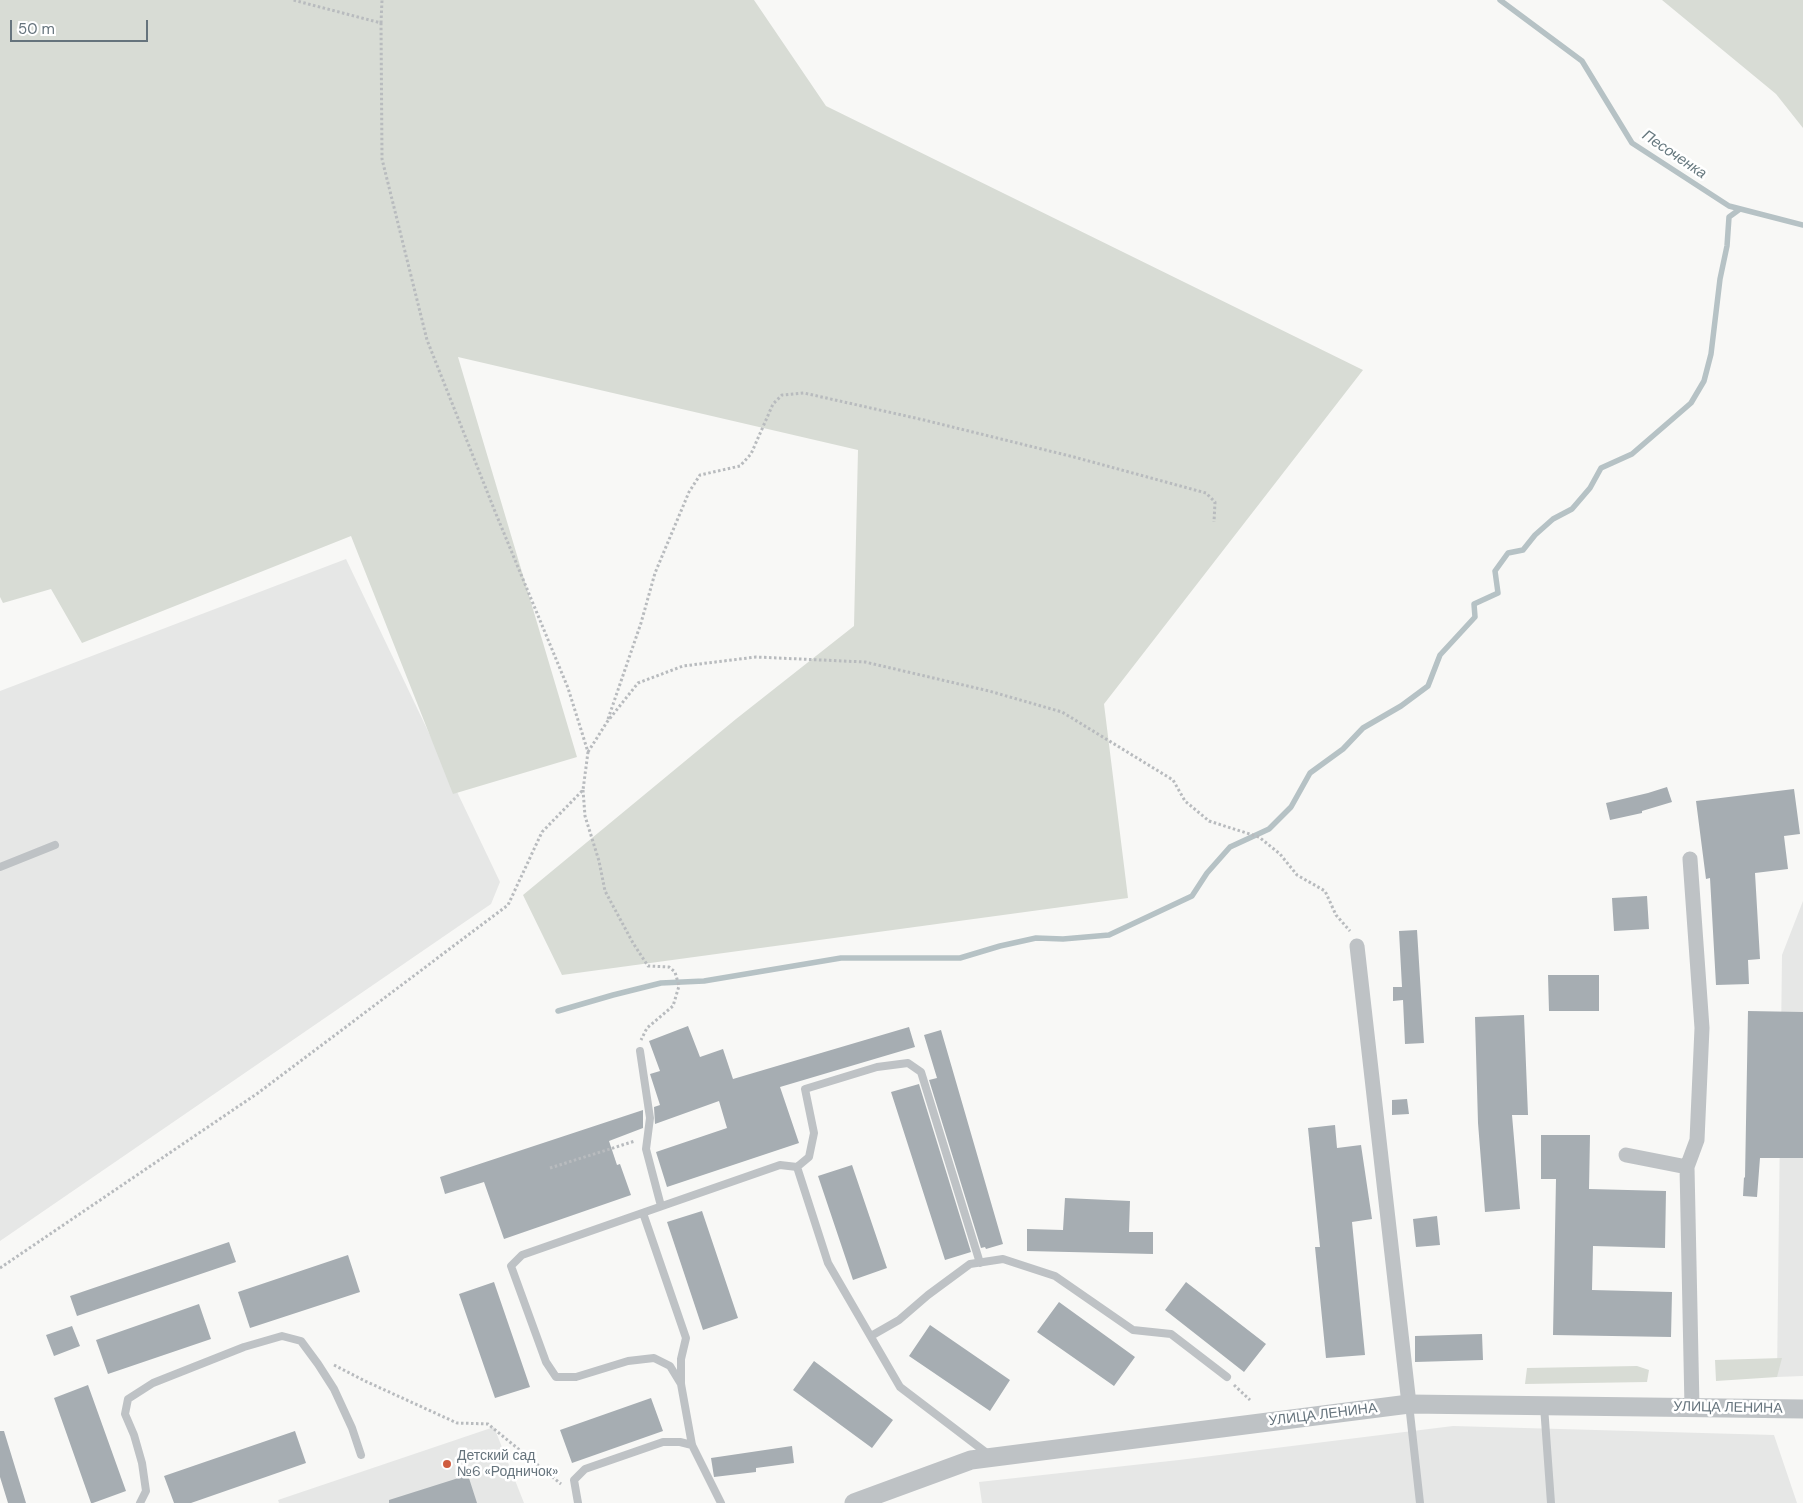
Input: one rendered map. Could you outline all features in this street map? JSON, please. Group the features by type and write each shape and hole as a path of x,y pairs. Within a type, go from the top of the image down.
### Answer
{"street":[{"path":"1690,859 1702,1028 1697,1140 1687,1166 1692,1407"},
{"path":"1358,946 1409,1404"},
{"path":"1626,1155 1687,1166"},
{"name":"УЛИЦА ЛЕНИНА","path":"854,1503 971,1460 1409,1404 1803,1409"}],"lane":[{"path":"0,868 55,845"},
{"path":"640,1051 650,1118 646,1149 661,1206"},
{"path":"681,1384 670,1366 654,1358 628,1361 576,1377 556,1377 546,1362 511,1266 522,1255 661,1206 780,1165 797,1167 809,1156 814,1133 805,1089 877,1066 908,1063 921,1072 980,1263"},
{"path":"797,1167 828,1263 900,1387 991,1457"},
{"path":"642,1213 686,1338 681,1359 681,1384 692,1445 721,1503"},
{"path":"871,1336 899,1320 970,1264 1003,1259 1055,1276 1133,1330 1171,1334 1227,1377"},
{"path":"140,1503 146,1491 142,1463 134,1435 125,1414 128,1400 153,1383 244,1346 282,1336 301,1341 334,1389 352,1428 361,1456"},
{"path":"1409,1404 1420,1503"},
{"path":"1544,1406 1551,1503"},
{"path":"577,1501 574,1480 585,1469 663,1442 680,1442 692,1445"}],"path":[{"path":"293,0 381,23"},
{"path":"382,0 382,159 427,340 568,688 588,752 583,790 585,816 604,890 648,966 669,967 675,972 679,986 673,1006 647,1028 641,1041 640,1051"},
{"path":"607,722 638,632 655,573 688,492 700,475 740,466 750,454 774,404 782,395 804,393 924,420 1074,457 1206,493 1215,502 1214,522"},
{"path":"588,752 607,722 638,683 683,666 756,658 865,662 989,691 1062,712 1173,780 1185,801 1209,821 1259,837 1280,854 1297,875 1325,891 1336,915 1350,931 1358,946"},
{"path":"0,1268 258,1093 508,905 542,832 583,790"},
{"path":"550,1168 647,1137"},
{"path":"309,1352 365,1381 457,1423 488,1424 556,1479 577,1501"},
{"path":"1227,1377 1250,1400"}],"shaded area":[{"path":"0,0 754,0 826,106 1363,370 1104,704 1128,898 562,975 523,895 736,719 854,626 858,450 458,357 577,757 453,794 351,536 82,643 51,589 3,603 0,597"},
{"path":"1662,0 1803,0 1803,128 1776,94"},
{"path":"346,559 500,882 491,904 0,1241 0,691"},
{"path":"1803,901 1803,1376 1777,1377 1782,955"},
{"path":"1782,1358 1777,1377 1716,1381 1715,1360"},
{"path":"1637,1366 1649,1370 1647,1382 1525,1384 1527,1368"},
{"path":"1453,1426 1774,1435 1797,1503 982,1503 979,1482 1179,1460"},
{"name":"Детский сад №6 «Родничок»","path":"494,1427 524,1503 279,1503 278,1500"}],"building":[{"path":"1667,787 1672,802 1642,811 1642,813 1610,820 1606,803"},
{"path":"1794,789 1800,834 1784,836 1788,869 1755,873 1760,959 1748,960 1749,984 1716,985 1710,878 1706,879 1696,801"},
{"path":"1647,896 1649,929 1614,931 1612,898"},
{"path":"1417,930 1424,1043 1405,1044 1403,1000 1393,1001 1393,987 1402,987 1399,931"},
{"path":"1548,975 1599,975 1599,1011 1549,1011"},
{"path":"1748,1011 1803,1012 1803,1158 1760,1158 1757,1197 1743,1196 1745,1178"},
{"path":"1524,1015 1528,1115 1512,1115 1520,1209 1485,1212 1478,1123 1475,1017"},
{"path":"688,1026 700,1057 723,1049 733,1079 909,1027 915,1047 780,1087 799,1143 667,1187 656,1152 727,1128 719,1101 655,1124 654,1107 660,1105 650,1074 660,1071 649,1041"},
{"path":"941,1030 1003,1244 986,1249 985,1247 981,1248 929,1080 937,1078 924,1035"},
{"path":"919,1084 971,1252 945,1260 891,1092"},
{"path":"1407,1099 1409,1114 1392,1115 1392,1100"},
{"path":"643,1110 643,1128 609,1141 617,1165 620,1164 631,1195 504,1239 484,1182 445,1194 440,1177"},
{"path":"1335,1125 1337,1148 1361,1145 1372,1219 1352,1222 1365,1355 1326,1358 1315,1247 1320,1247 1308,1128"},
{"path":"1541,1135 1590,1135 1589,1189 1666,1191 1665,1248 1593,1246 1592,1290 1672,1292 1671,1337 1553,1335 1556,1179 1541,1179"},
{"path":"852,1165 887,1268 853,1280 818,1176"},
{"path":"1065,1198 1130,1201 1129,1232 1153,1232 1153,1254 1027,1251 1027,1229 1063,1230"},
{"path":"702,1211 738,1318 703,1330 667,1222"},
{"path":"1437,1216 1440,1245 1416,1247 1413,1219"},
{"path":"229,1242 236,1262 77,1316 70,1296"},
{"path":"348,1255 360,1292 250,1328 238,1292"},
{"path":"494,1282 530,1387 495,1398 459,1294"},
{"path":"1186,1282 1266,1344 1244,1372 1165,1310"},
{"path":"1059,1302 1135,1357 1114,1386 1037,1332"},
{"path":"199,1304 211,1339 108,1374 96,1340"},
{"path":"930,1325 1010,1380 990,1411 909,1356"},
{"path":"72,1326 80,1346 54,1356 46,1335"},
{"path":"1482,1334 1483,1360 1415,1362 1415,1336"},
{"path":"814,1361 893,1420 872,1448 793,1390"},
{"path":"88,1385 126,1491 93,1503 91,1503 54,1398"},
{"path":"651,1398 663,1431 572,1463 560,1430"},
{"path":"0,1431 4,1431 26,1503 8,1503 0,1477"},
{"path":"295,1431 306,1463 191,1503 174,1503 164,1476"},
{"path":"792,1446 794,1463 756,1468 756,1472 714,1477 711,1458"},
{"path":"468,1475 477,1503 389,1503 389,1500"}],"waterway":[{"name":"Песоченка","path":"1500,0 1582,61 1632,143 1729,206 1803,225"},
{"path":"558,1011 661,983 704,981 841,958 960,958 1036,938 1063,939 1109,935 1192,896 1207,873 1230,847 1269,829 1291,807 1310,773 1343,749 1363,728 1401,706 1428,686 1440,655 1475,617 1474,604 1498,593 1495,571 1508,553 1523,550 1535,535 1553,519 1572,509 1590,488 1601,468 1632,454 1691,403 1704,381 1711,354 1720,279 1727,246 1729,217 1740,209"}],"place":[{"name":"Детский сад №6 «Родничок»","path":"447,1464"}]}
